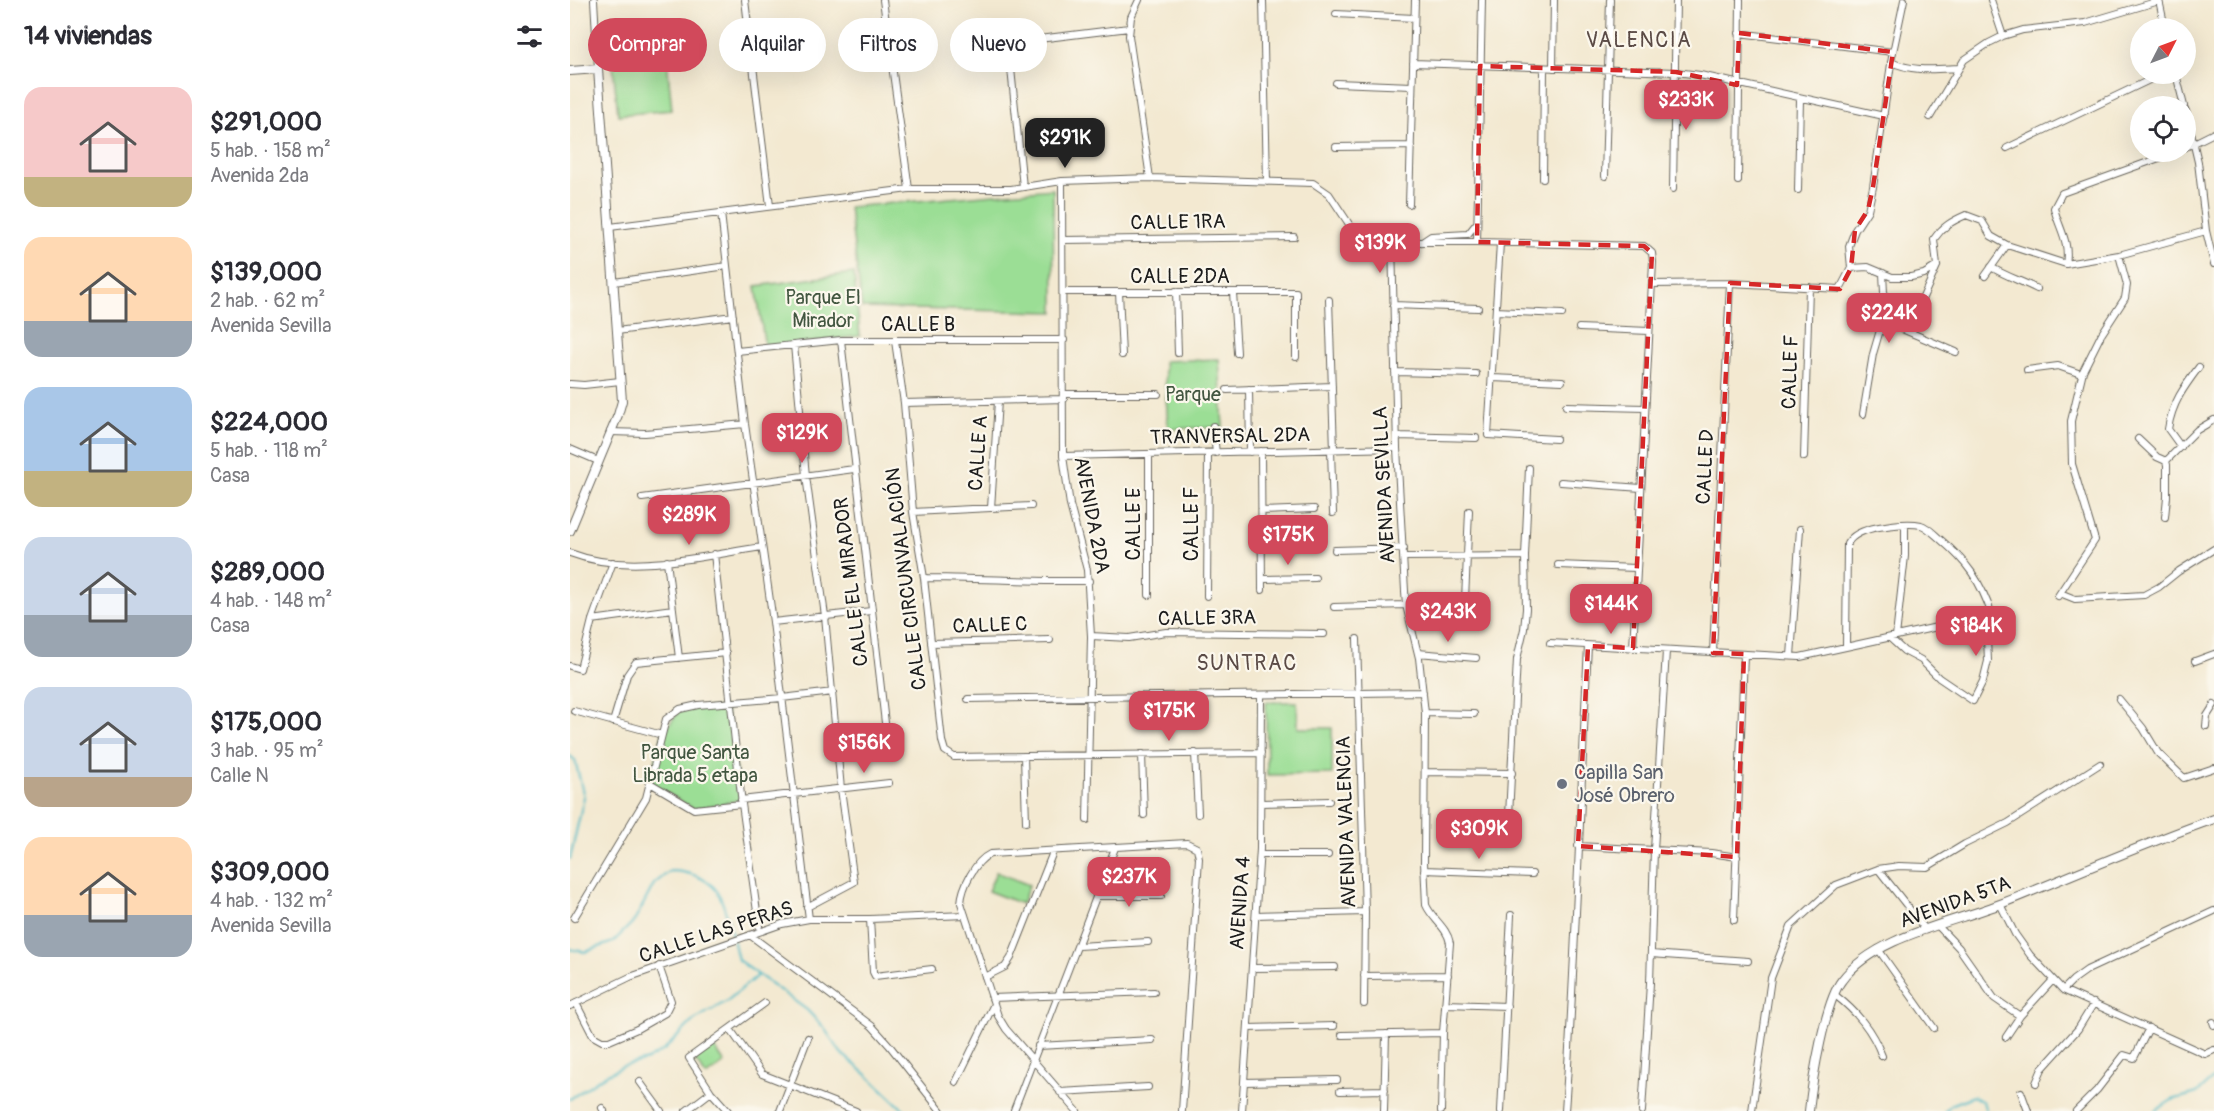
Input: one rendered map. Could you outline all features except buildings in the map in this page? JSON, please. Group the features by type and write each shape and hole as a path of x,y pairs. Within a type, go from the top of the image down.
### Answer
{"street":[{"path":"594,0 595,18"},
{"path":"745,0 770,206"},
{"path":"883,0 909,189"},
{"path":"1139,0 1131,17 1129,36 1150,178"},
{"path":"1263,0 1267,182"},
{"path":"1409,204 1415,0"},
{"path":"1477,242 1482,0"},
{"path":"1553,68 1554,0"},
{"path":"1605,176 1610,0"},
{"path":"1673,189 1676,0"},
{"path":"1738,181 1737,85 1740,0"},
{"path":"1652,284 1730,284 1840,289 1851,268 1850,246 1855,230 1868,210 1891,62 1904,0"},
{"path":"1991,0 2003,36"},
{"path":"1930,117 1964,60 2003,36 2024,30 2085,23 2159,1 2163,18"},
{"path":"1336,14 1414,18"},
{"path":"1023,187 1009,49 1014,42 1129,28"},
{"path":"1739,33 1893,52"},
{"path":"1891,62 1899,66 1929,71 1958,68"},
{"path":"1413,63 1676,72 1700,75 1884,116"},
{"path":"1543,179 1544,68"},
{"path":"570,71 588,70"},
{"path":"570,528 621,401 598,72"},
{"path":"1336,83 1413,86"},
{"path":"2007,148 2141,84"},
{"path":"1798,190 1800,99"},
{"path":"2196,142 2214,132"},
{"path":"1336,147 1411,146"},
{"path":"2196,152 2206,231 2214,264"},
{"path":"2067,264 2067,240 2054,208 2062,193 2148,162"},
{"path":"610,227 909,189 1023,187 1062,181 1150,178 1313,183 1329,194 1349,224 1359,234 1392,242 1644,246 1652,253 1652,284 1633,648"},
{"name":"AVENIDA 2DA","path":"1062,181 1063,456 1070,505 1085,557 1089,581 1091,697 1087,820"},
{"path":"720,213 745,424 795,793 809,919"},
{"path":"1908,331 1937,266 1934,239 1949,223 1966,216 1982,221 1991,236 2007,245 2067,264 2120,255 2206,231"},
{"path":"1422,242 1431,236 1468,234 1477,220"},
{"name":"CALLE 1RA","path":"1063,240 1294,237"},
{"name":"AVENIDA SEVILLA","path":"1392,242 1397,448 1406,605 1418,653 1425,713 1424,870 1426,905 1449,936 1441,1111"},
{"path":"1500,243 1488,435 1556,439"},
{"path":"1985,276 2007,245"},
{"path":"2120,255 2127,285 2125,298 2101,335 2082,374 2071,421 2072,464 2096,540 2059,595 2075,599 2144,595 2160,588 2179,571 2214,549"},
{"path":"614,282 727,266"},
{"path":"1851,268 1868,267 1892,277 1911,277 1924,274 1937,266"},
{"path":"1991,267 2037,289"},
{"path":"1863,414 1873,354 1886,305 1883,273"},
{"name":"CALLE D","path":"1713,653 1730,284"},
{"name":"CALLE F","path":"1804,457 1809,287"},
{"path":"1176,291 1178,353"},
{"name":"CALLE 2DA","path":"1064,292 1296,292 1296,357"},
{"path":"1119,292 1122,355"},
{"path":"1233,292 1237,353"},
{"path":"1329,300 1333,513"},
{"path":"1393,305 1478,308"},
{"path":"1496,311 1562,314"},
{"path":"617,331 733,316"},
{"path":"1882,325 1896,326 1956,352"},
{"path":"1579,328 1649,331"},
{"name":"CALLE B","path":"737,351 841,340 1064,340"},
{"name":"CALLE EL MIRADOR","path":"841,340 854,469 888,749"},
{"name":"CALLE CIRCUNVALACIÓN","path":"895,341 904,403 913,512 924,578 945,751 954,757 1024,756"},
{"path":"794,345 806,476 825,616 842,789 854,882 807,907"},
{"path":"2027,370 2058,366 2082,374"},
{"path":"2181,447 2168,429 2170,414 2178,395 2199,367"},
{"path":"1395,372 1476,374"},
{"path":"1492,378 1562,381"},
{"path":"571,386 620,381"},
{"path":"1227,390 1332,386"},
{"path":"1248,389 1250,452"},
{"path":"904,403 1158,394"},
{"name":"CALLE A","path":"991,508 998,400"},
{"path":"1566,406 1645,408"},
{"path":"2165,517 2166,461 2197,430 2214,420"},
{"path":"610,432 645,433 745,424"},
{"path":"1213,426 1216,453"},
{"path":"1397,436 1476,438"},
{"path":"2138,439 2157,457 2166,461"},
{"name":"TRANVERSAL 2DA","path":"1063,456 1397,448"},
{"path":"570,449 598,461"},
{"path":"1261,452 1262,590"},
{"name":"CALLE F","path":"1207,596 1208,453"},
{"name":"CALLE E","path":"1149,454 1149,595"},
{"path":"1508,835 1517,659 1526,609 1525,556 1529,468"},
{"path":"642,498 854,469"},
{"path":"1561,482 1641,488"},
{"path":"913,512 1031,506"},
{"path":"1262,511 1314,509"},
{"path":"1464,622 1469,511"},
{"path":"1905,525 1905,556 1893,637 1904,651 1921,660 1939,678 1973,701 1983,681 1988,661 1986,616"},
{"path":"1550,643 1800,657 1893,637 1992,615 1982,587 1960,556 1923,525 1885,526 1861,532 1847,544 1846,647"},
{"path":"1791,656 1800,529"},
{"path":"570,553 614,562 641,563 762,547"},
{"path":"1335,550 1404,548"},
{"path":"714,554 741,802 759,926"},
{"path":"1404,557 1525,556"},
{"path":"667,561 679,658"},
{"path":"570,666 580,669 592,620 614,562"},
{"path":"1558,565 1636,568"},
{"path":"924,578 1089,581"},
{"path":"1262,579 1315,578"},
{"path":"1334,607 1406,605"},
{"path":"592,620 673,609"},
{"path":"773,622 871,611"},
{"name":"CALLE 3RA","path":"1091,636 1129,638 1166,632 1324,634"},
{"name":"AVENIDA VALENCIA","path":"1357,639 1365,912 1364,1004"},
{"name":"CALLE C","path":"931,643 1050,640"},
{"path":"1565,1111 1575,974 1578,846 1588,646"},
{"path":"1641,1111 1666,651"},
{"path":"613,722 627,675 636,662 726,653"},
{"path":"1418,653 1476,658"},
{"path":"1734,920 1744,654"},
{"path":"2195,661 2214,654"},
{"path":"574,918 641,807 650,783 666,719 680,709 833,692"},
{"path":"968,699 1423,693"},
{"name":"AVENIDA 4","path":"1242,1111 1260,855 1261,696"},
{"path":"2119,699 2143,728 2158,753 2184,778 2214,768"},
{"path":"2206,726 2207,716 2214,705"},
{"path":"574,711 662,735"},
{"path":"1425,713 1474,714"},
{"path":"1195,753 1198,814"},
{"path":"1026,822 1024,756 1261,753"},
{"path":"1142,754 1144,815"},
{"path":"1752,1111 1771,978 1791,926 1836,885 1878,869 1899,866 1927,867 1965,844 2008,823 2100,764"},
{"path":"1425,772 1512,773"},
{"path":"650,783 694,809 795,793 889,783"},
{"path":"1261,803 1329,801"},
{"name":"AVENIDA 5TA","path":"1809,1111 1820,1044 1835,995 1840,982 1863,958 1878,949 2000,904 2214,819"},
{"path":"1077,1111 1071,1108 1006,1029 998,1016 962,903 964,888 984,857 990,854 1187,843 1193,844 1199,852 1182,1111"},
{"path":"1578,846 1711,853 1737,857"},
{"path":"1014,1110 1116,848"},
{"path":"985,977 1005,967 1011,958 1053,852"},
{"path":"1260,855 1328,855"},
{"path":"1878,869 1926,930"},
{"path":"1424,870 1532,874"},
{"path":"1096,896 1161,896"},
{"path":"951,916 962,903"},
{"path":"2000,904 2014,934 2063,990 2205,1054 2214,1050"},
{"path":"2063,990 2087,970 2214,911"},
{"path":"1256,915 1365,912"},
{"name":"CALLE LAS PERAS","path":"573,1004 630,977 782,924 809,919 965,915"},
{"path":"1501,1111 1511,915"},
{"path":"870,919 875,976 932,969"},
{"path":"1938,926 1959,948 1994,998 2020,1016"},
{"path":"748,936 872,1026 941,1111"},
{"path":"1078,946 1148,942"},
{"path":"1878,949 1934,1028"},
{"path":"1651,954 1748,961"},
{"path":"573,1004 593,1036 602,1041 609,1041 637,1029 665,1013 671,1001 659,966"},
{"path":"1252,968 1335,967"},
{"path":"1364,976 1448,975"},
{"path":"2006,1037 2020,1016 2053,980"},
{"path":"993,1001 1059,995 1154,992"},
{"path":"1835,995 1862,1020 1875,1038 1882,1056"},
{"path":"956,1082 993,1001"},
{"path":"728,1111 711,1092 689,1058 765,1003"},
{"path":"2036,1083 2042,1069 2078,1029 2094,1003"},
{"path":"1446,1004 1508,1006"},
{"path":"1248,1028 1334,1026"},
{"path":"2076,1111 2097,1090 2124,1055 2133,1058 2149,1028"},
{"path":"730,1029 762,1074 852,1110"},
{"path":"1342,1035 1443,1033"},
{"path":"1384,1111 1386,1034"},
{"path":"780,1111 808,1038"},
{"path":"1038,1046 1152,1040"},
{"path":"1244,1082 1337,1080"},
{"path":"640,1082 661,1111"},
{"path":"1060,1092 1148,1087"},
{"path":"1340,1091 1385,1090"},
{"path":"686,1111 711,1092"},
{"path":"2021,1092 2028,1111"}],"highlighted area":[{"path":"1739,33 1893,52 1868,210 1855,230 1851,268 1840,289 1730,283 1713,653 1744,654 1737,857 1578,846 1588,646 1633,648 1652,253 1644,246 1477,242 1480,66 1676,72 1737,85"}],"green space":[{"path":"614,72 668,72 672,110 618,115"},
{"path":"1053,189 1054,312 862,308 849,207"},
{"name":"Parque El Mirador","path":"854,273 860,336 765,348 756,286"},
{"name":"Parque","path":"1219,359 1223,427 1168,429 1164,361"},
{"path":"1266,702 1297,702 1298,728 1332,728 1332,774 1267,775"},
{"name":"Parque Santa Librada 5 etapa","path":"726,707 741,800 694,809 650,783 662,735 680,709"},
{"path":"996,872 1029,885 1022,904 988,891"},
{"path":"713,1045 725,1063 706,1076 694,1059"}],"waterway":[{"path":"570,756 575,760 584,797 570,859"},
{"path":"570,949 585,952 613,942 635,920 654,884 670,871 683,872 702,879 713,886 724,905 738,960 807,1010 824,1028 841,1053 905,1111"},
{"path":"570,1099 623,1066 647,1060 664,1050 694,1020 727,1001 758,975"},
{"path":"2155,1111 2172,1100 2197,1093 2214,1078"},
{"path":"1945,1111 1952,1104 1973,1096 1983,1102 1986,1111"}],"place":[{"name":"Capilla San José Obrero","path":"1562,784"}],"district":[{"name":"VALENCIA","path":"1639,40"},
{"name":"SUNTRAC","path":"1247,663"}]}
